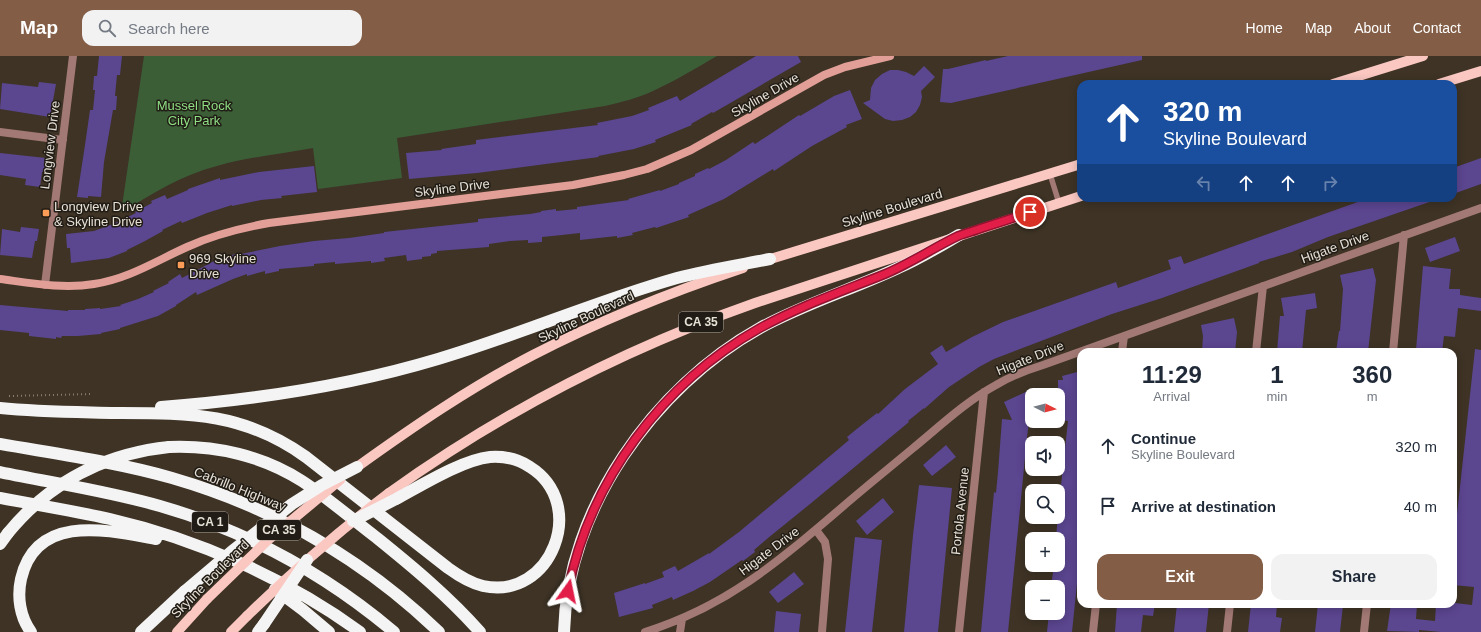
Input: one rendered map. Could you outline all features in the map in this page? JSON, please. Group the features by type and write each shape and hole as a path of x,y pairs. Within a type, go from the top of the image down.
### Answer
{"highway":[{"path":"564,632 567,598 573,567 585,531 597,503 615,469 632,444 655,415 679,389 717,356 759,329 792,312 899,268 960,235"},
{"path":"81,412 170,406 254,397 314,388 388,372 466,351 678,278 770,259"},
{"path":"0,408 45,412 171,413 202,416 231,422 262,432 284,443 306,457 451,571 463,578 483,586 506,587 521,582 534,574 545,562 555,546 560,528 559,509 553,492 542,476 535,470 513,459 497,456 475,460 459,466 392,496 353,521"},
{"name":"Cabrillo Highway","path":"0,444 146,471 195,485 243,502 290,525 353,562 394,593 438,632"},
{"path":"0,544 8,533 36,503 50,491 71,477 95,465 123,455 169,447 196,446 232,452 267,463 301,480 326,498 418,572 455,606 480,632"},
{"path":"141,632 185,591 231,552 292,504 322,485 357,467"},
{"name":"CA 1","path":"0,472 110,494 159,506 230,530 272,549 316,574 358,602 394,632"},
{"path":"0,498 111,519 156,532 201,548 231,560 305,597 360,632"},
{"path":"31,632 26,624 21,610 19,596 21,580 25,566 32,554 52,537 71,531 92,530 130,534 201,548"},
{"path":"231,560 292,601 329,632"},
{"path":"261,628 307,560"}],"main road":[{"path":"1346,80 1423,56"},
{"path":"1452,80 1481,71"},
{"name":"Skyline Boulevard","path":"176,632 207,599 268,540 306,507 357,467 446,405 550,347 651,301 770,259 1077,165"},
{"name":"CA 35","path":"392,496 437,460 489,426 617,358 682,330 727,313 1077,197"},
{"name":"CA 35","path":"231,632 307,560 353,521"}],"street":[{"name":"Longview Drive","path":"45,285 74,56"},
{"name":"Skyline Drive","path":"0,279 45,285 79,286 114,280 132,274 188,246 248,227 269,223 573,184 624,175 647,169 691,150 824,75 845,67 890,56"},
{"path":"0,132 63,140"},
{"name":"Higate Drive","path":"1090,348 1481,208"},
{"path":"1392,348 1404,235"},
{"path":"1256,348 1263,286"},
{"path":"1122,348 1124,336"},
{"name":"Higate Drive","path":"644,632 682,619 716,603 748,583 816,530 950,418 984,392 1019,373 1077,353"},
{"name":"Portola Avenue","path":"959,632 984,392"},
{"path":"816,530 826,542 828,559 822,632"},
{"path":"1093,632 1096,608"},
{"path":"1227,632 1230,608"},
{"path":"1364,632 1367,608"},
{"path":"680,632 682,619"}],"lane":[{"path":"1050,174 1059,203"}],"path":[{"path":"8,396 93,394"}],"green space":[{"name":"Mussel Rock City Park","path":"144,56 717,56 653,91 618,103 397,138 402,178 318,189 313,148 241,160 191,174 121,213"}],"building":[{"path":"99,56 122,56 120,75 117,75 115,96 117,96 116,110 113,110 104,162 101,197 77,197 90,110 93,110 95,90 93,90 94,76 97,76"},
{"path":"756,56 798,56 801,62 713,113 712,112 691,124 692,125 655,140 656,142 634,149 598,156 599,157 477,173 409,179 406,153 442,150 441,149 476,144 476,140 598,125 597,123 632,116 649,110 648,108 677,96 680,101"},
{"path":"1008,56 1142,56 1142,60 951,103 940,102 943,69"},
{"path":"924,66 935,77 921,91 922,97 920,105 916,112 910,117 893,121 885,119 863,103 870,100 871,88 875,80 882,74 890,70 898,70 914,76"},
{"path":"39,82 56,84 50,117 0,109 2,83 38,87"},
{"path":"850,90 862,119 846,125 847,127 812,146 774,171 773,169 724,199 688,215 689,217 656,228 632,233 633,235 617,238 617,236 580,240 580,233 542,237 542,242 528,243 528,240 510,241 489,244 489,247 437,251 437,253 431,254 431,256 422,257 422,259 407,261 406,255 384,258 385,261 371,263 371,261 335,264 335,262 314,264 314,266 279,269 279,271 265,274 265,271 247,276 247,274 197,295 196,292 158,316 101,334 62,336 61,338 56,337 56,339 29,336 29,333 0,330 0,305 68,311 121,306 120,305 154,292 153,291 169,283 168,282 180,274 182,278 214,261 235,254 314,241 478,222 478,219 530,214 556,209 556,211 577,209 577,207 629,200 628,199 660,191 679,184 695,176 695,174 708,168 709,169 726,160 753,142 755,144 799,115 800,116 834,96"},
{"path":"0,153 46,158 40,187 25,185 26,179 0,175"},
{"path":"1481,158 1481,184 1457,193 1457,167"},
{"path":"314,166 317,192 281,196 282,198 232,205 182,223 181,221 162,230 163,231 127,251 109,258 71,263 70,248 67,248 66,234 94,231 136,213 135,212 152,203 151,201 165,195 167,199 188,189 220,178 220,180 259,172"},
{"path":"1358,202 1429,202 1328,237 1292,252 1259,262 1162,298 1112,314 994,359 949,387 908,421 909,422 768,538 754,550 755,552 743,561 742,560 710,582 693,591 673,600 672,597 652,605 653,608 619,617 614,593 664,577 662,572 675,566 678,571 709,554 739,532 849,440 847,437 877,413 878,414 905,389 938,364 930,353 942,345 946,352 1003,322 1116,282 1118,288 1171,269 1168,260 1181,256 1184,264"},
{"path":"21,227 39,229 32,258 0,255 2,229 20,232"},
{"path":"1455,237 1460,251 1430,262 1425,248"},
{"path":"1423,266 1451,269 1449,289 1460,289 1460,295 1481,298 1481,311 1458,308 1455,337 1444,336 1442,348 1416,348"},
{"path":"1373,268 1376,280 1368,348 1337,348 1340,331 1343,289 1340,275"},
{"path":"1315,293 1317,308 1306,310 1302,348 1277,348 1280,316 1284,316 1281,298"},
{"path":"1234,318 1237,332 1235,348 1202,348 1203,336 1201,325"},
{"path":"1475,349 1481,350 1481,632 1441,632 1419,630 1419,632 1387,631 1390,608 1417,608 1416,619 1435,621 1436,608 1457,608 1457,603 1472,605 1474,587 1457,585 1457,514"},
{"path":"1077,372 1077,583 1072,632 1047,632 1048,620 1065,620 1065,580 1052,580 1053,572 1065,572 1065,532 1057,532 1057,524 1065,524 1065,484 1061,484 1062,476 1065,476 1065,449 1068,421 1065,421 1065,388 1058,388 1058,380 1063,380 1062,376"},
{"path":"1025,392 1025,428 1028,428 1027,436 1025,436 1025,458 1008,632 981,632 994,492 996,493 1002,419 1012,420 1004,402"},
{"path":"946,445 956,457 932,476 923,465"},
{"path":"919,485 952,488 938,632 904,632"},
{"path":"883,498 894,512 867,535 856,521"},
{"path":"855,537 882,540 872,632 845,632"},
{"path":"794,572 804,584 778,603 769,592"},
{"path":"1117,608 1154,608 1153,616 1143,615 1141,632 1115,632"},
{"path":"1177,608 1209,608 1206,632 1174,632"},
{"path":"1251,608 1277,608 1276,617 1282,618 1280,632 1248,632"},
{"path":"1318,608 1343,608 1340,632 1315,632"},
{"path":"776,611 801,614 799,632 774,632"}],"place":[{"name":"Longview Drive & Skyline Drive","path":"46,213"},
{"name":"969 Skyline Drive","path":"181,265"}],"route":[{"path":"568,591 573,567 585,531 606,485 632,444 647,425 688,380 707,364 748,335 792,312 899,268 960,235 1030,212"}]}
